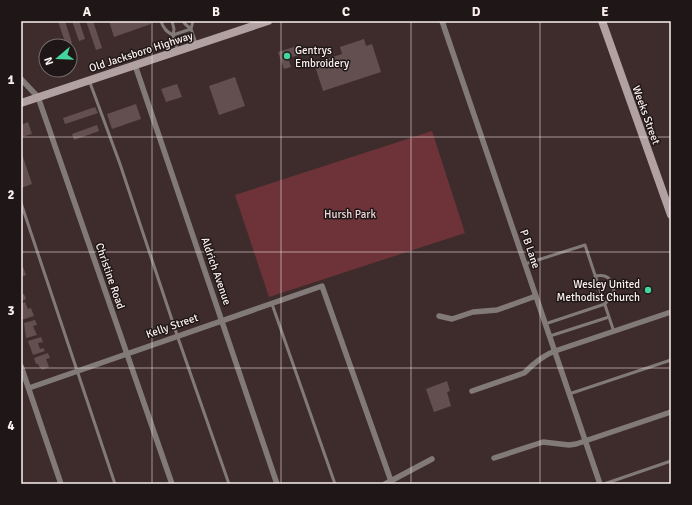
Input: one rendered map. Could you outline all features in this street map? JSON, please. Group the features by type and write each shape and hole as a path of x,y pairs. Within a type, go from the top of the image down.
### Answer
{"main road":[{"name":"Old Jacksboro Highway","path":"21,103 196,45 254,23 268,21"},
{"name":"Weeks Street","path":"602,21 671,215"}],"street":[{"name":"P B Lane","path":"442,21 600,484"},
{"name":"Aldrich Avenue","path":"135,65 277,484"},
{"name":"Christine Road","path":"21,79 38,98 172,484"},
{"name":"Kelly Street","path":"28,388 177,335 322,286 388,482"},
{"path":"439,316 452,319 473,312 497,310 536,296"},
{"path":"472,391 524,373 543,356 554,351 671,312"},
{"path":"21,366 61,484"},
{"path":"494,458 543,442 569,445 585,442 671,412"},
{"path":"388,482 432,459"}],"lane":[{"path":"161,21 163,28 173,35 191,29"},
{"path":"172,21 174,29 173,35 178,51"},
{"path":"183,21 191,29 196,45"},
{"path":"191,29 194,21"},
{"path":"89,80 120,164 229,484"},
{"path":"21,203 115,484"},
{"path":"525,264 585,245 614,332"},
{"path":"595,276 604,275 609,277 612,282"},
{"path":"545,324 605,304 614,292 613,286"},
{"path":"272,304 335,484"},
{"path":"550,336 609,317"},
{"path":"569,394 671,360"},
{"path":"604,484 671,461"}],"green space":[{"name":"Hursh Park","path":"432,131 465,233 269,297 235,195"}],"building":[{"path":"58,21 65,21 70,38 64,38"},
{"path":"72,21 79,21 85,39 79,41"},
{"path":"86,21 93,21 102,48 96,50"},
{"path":"109,21 150,21 151,24 114,37"},
{"path":"364,39 366,46 372,44 381,72 323,91 314,63 342,54 340,47"},
{"name":"Gentrys Embroidery","path":"300,45 303,54 288,58 291,67 284,69 278,52"},
{"path":"235,77 245,106 219,115 209,86"},
{"path":"177,84 182,97 166,102 161,89"},
{"path":"136,104 141,119 112,129 107,114"},
{"path":"95,107 98,113 65,124 63,118"},
{"path":"28,122 32,134 21,137 21,125"},
{"path":"97,125 99,131 74,140 72,134"},
{"path":"21,151 32,184 21,188"},
{"path":"21,267 23,267 26,275 21,277"},
{"path":"24,294 26,299 21,301 21,295"},
{"path":"25,302 28,309 31,308 34,316 21,320 21,304"},
{"path":"35,320 37,325 33,326 37,335 26,338 24,323"},
{"path":"41,337 43,342 38,343 40,349 43,348 45,351 33,355 28,341"},
{"path":"48,353 50,358 46,359 49,367 42,370 38,364 36,364 34,358"},
{"path":"447,381 450,391 447,392 451,406 434,412 426,389"}],"place":[{"name":"Gentrys Embroidery","path":"287,56"},
{"name":"Wesley United Methodist Church","path":"648,290"}]}
